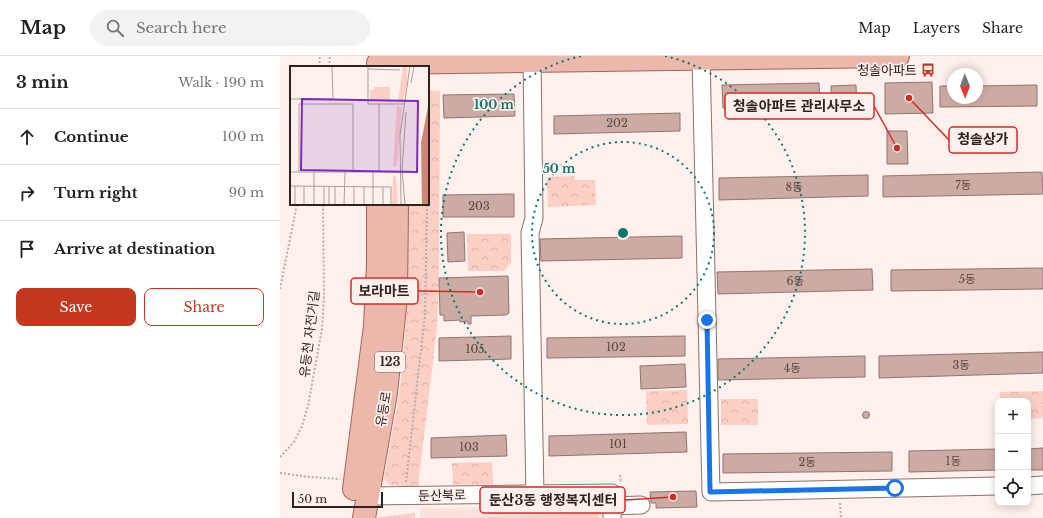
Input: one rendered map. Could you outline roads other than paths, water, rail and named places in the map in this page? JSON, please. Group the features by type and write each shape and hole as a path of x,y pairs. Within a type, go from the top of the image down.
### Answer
{"main road":[{"path":"388,62 570,58 898,56"},
{"name":"유등로","path":"349,518 358,461 375,326 378,264 378,205"},
{"name":"유등로","path":"364,518 386,393 396,297 397,205"}],"street":[{"path":"701,57 710,492 995,486"},
{"path":"532,59 534,218 530,233 535,494"},
{"path":"1031,486 1043,485"},
{"name":"둔산북로","path":"367,496 612,493 612,512"},
{"path":"612,512 641,505"}],"place":[{"name":"청솔아파트","path":"928,70"},
{"name":"청솔상가","path":"909,98"},
{"name":"청솔아파트 관리사무소","path":"897,148"},
{"name":"보라마트","path":"480,292"},
{"name":"둔산3동 행정복지센터","path":"673,497"}]}
